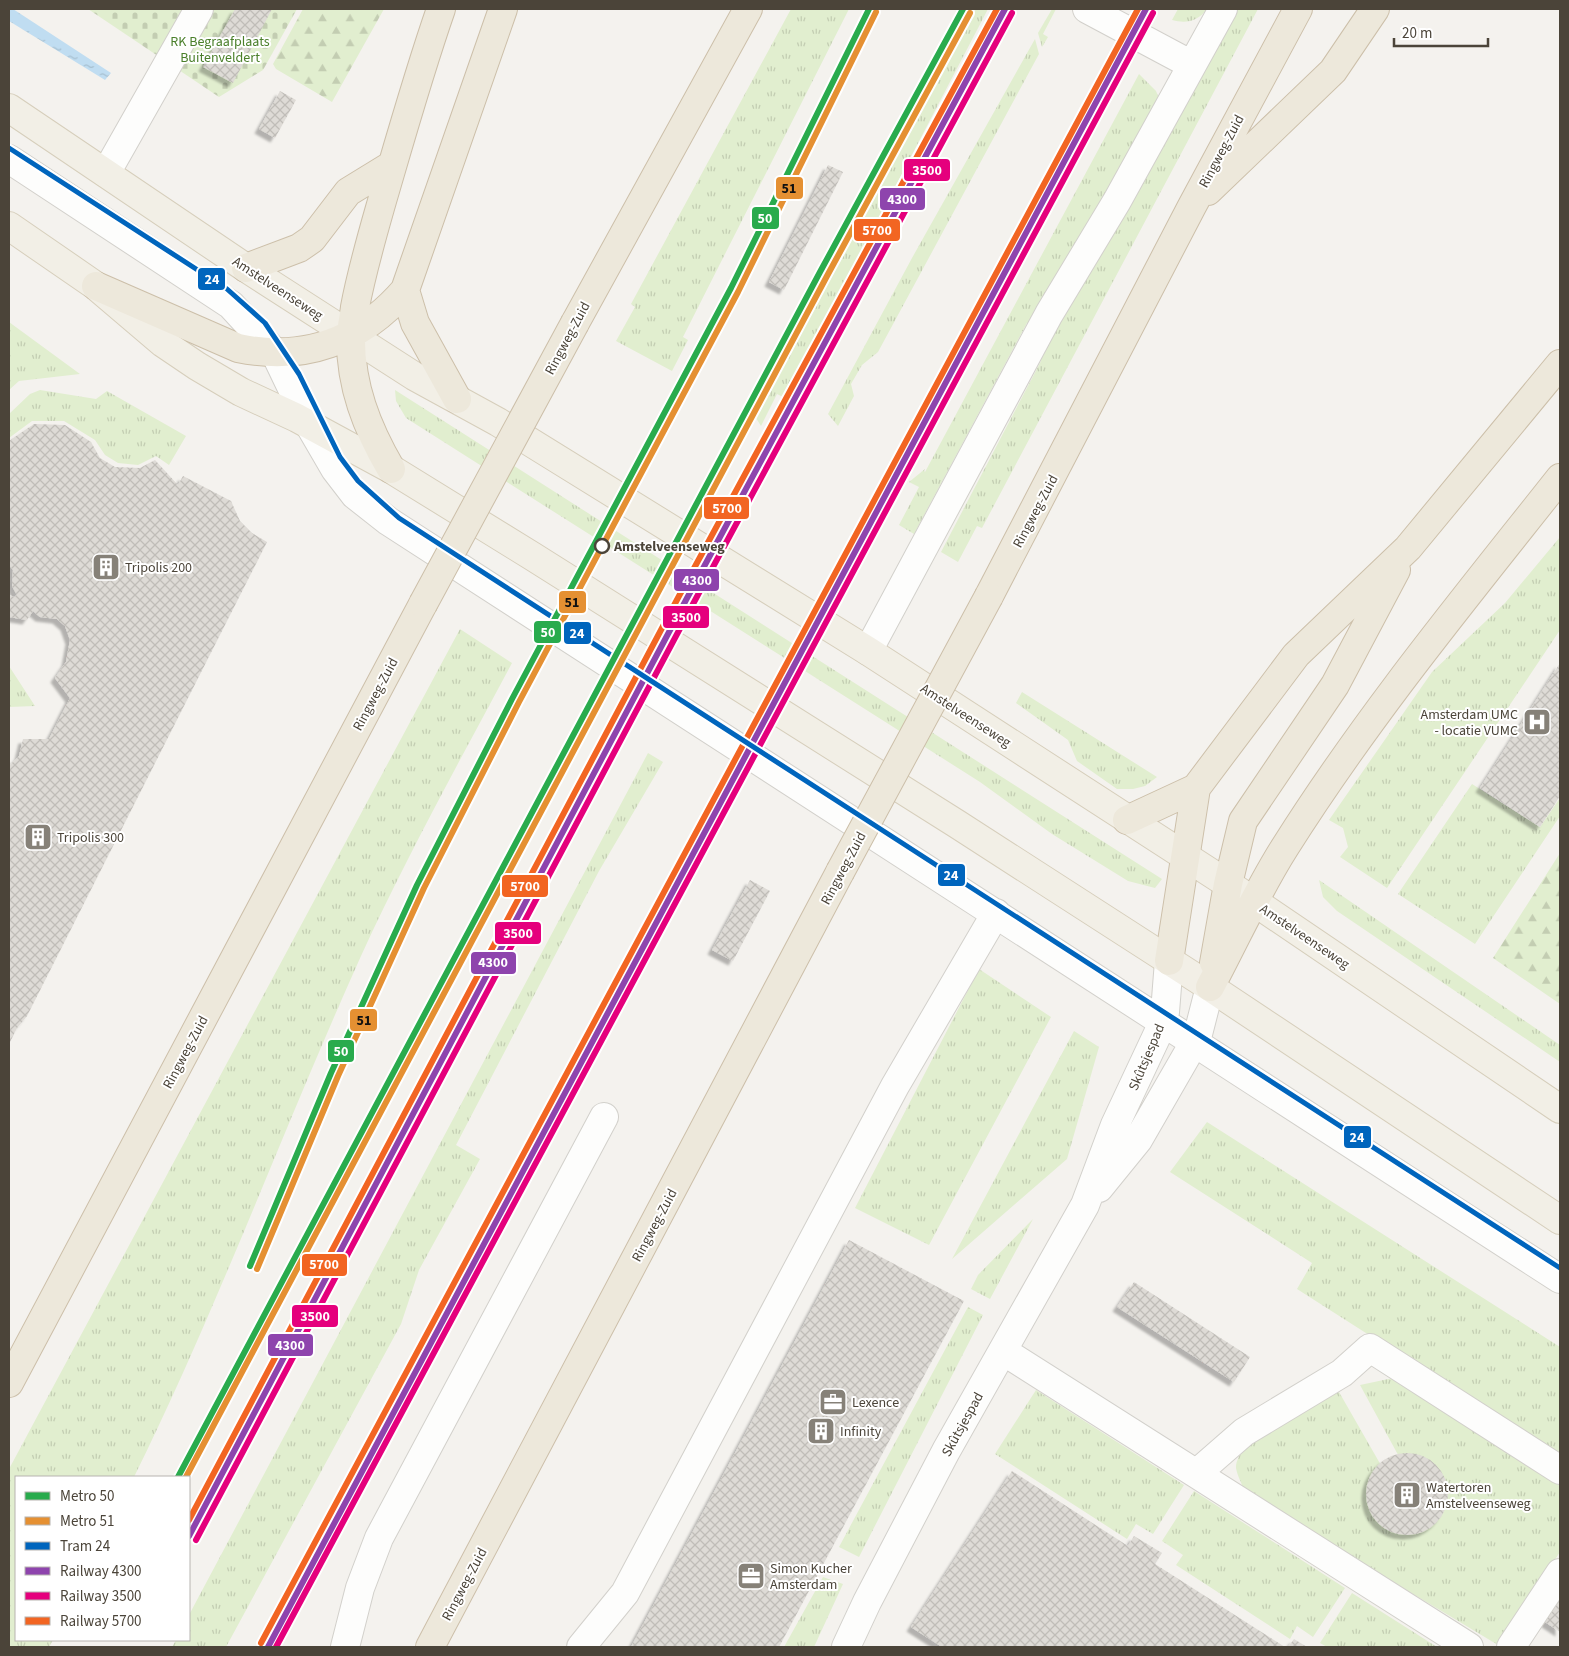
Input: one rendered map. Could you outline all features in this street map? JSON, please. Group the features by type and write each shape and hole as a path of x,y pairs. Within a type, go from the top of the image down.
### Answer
{"highway":[{"path":"391,469 373,437 362,409 353,368 351,335 362,266 415,83 441,9"},
{"path":"96,286 238,348 275,353 287,354 321,346 351,335 380,317 405,290 503,9"},
{"path":"645,196 728,9"},
{"name":"Ringweg-Zuid","path":"9,1383 423,604 748,9"},
{"name":"Ringweg-Zuid","path":"430,1647 840,872 1041,500 1191,208 1298,9"},
{"path":"1191,208 1333,71 1375,9"},
{"path":"246,268 300,248 312,239 348,192 392,165"},
{"path":"405,290 415,323 458,400"},
{"path":"1127,820 1196,788 1296,655 1408,548 1560,364"},
{"path":"1210,987 1285,848 1339,767 1408,671 1560,478"},
{"path":"1210,987 1228,884 1243,821 1335,685 1408,548"},
{"path":"1169,961 1187,858 1196,788"}],"main road":[{"name":"Amstelveenseweg","path":"9,108 246,268 414,376 506,427 868,651 1228,884 1560,1109"},
{"path":"9,226 96,286 163,343 197,366 240,392 310,426 391,469 957,824 1210,987 1560,1220"}],"street":[{"path":"106,173 199,9"},
{"path":"1087,9 1192,65"},
{"path":"868,651 1049,314 1121,193 1223,9"},
{"path":"9,159 231,305 275,353 310,426 336,469 355,495 388,522 996,912 1560,1279"},
{"path":"580,1647 625,1593 895,1086 996,912"},
{"name":"Skûtsjespad","path":"846,1647 867,1602 946,1451 1085,1205 1115,1125 1152,1050 1162,1020 1169,961"},
{"name":"Skûtsjespad","path":"1085,1205 1138,1140 1194,1041 1210,987"},
{"path":"346,1647 360,1588 379,1538 604,1117"},
{"path":"1197,1473 1244,1432 1342,1373 1370,1348 1560,1470"},
{"path":"1003,1351 1469,1647"},
{"path":"1511,1647 1560,1573"}],"green space":[{"name":"RK Begraafplaats Buitenveldert","path":"88,9 297,9 263,70 219,97"},
{"path":"303,9 384,9 332,102 276,69 273,64"},
{"path":"791,9 849,9 683,337 688,340 672,371 616,341 635,307 631,304"},
{"path":"976,9 988,9 785,398 777,394 761,426 756,418"},
{"path":"1052,9 1056,9 1043,34 1048,37 1042,47 1038,33"},
{"path":"1178,9 1207,9 1196,19 1183,22 1172,20"},
{"path":"1233,9 1258,9 982,528 977,526 958,562 941,552 1041,361 1039,359"},
{"path":"1035,39 1039,54 878,352 862,365 851,384 854,396 838,426 828,414 912,258"},
{"path":"1139,74 1156,91 1160,101 1031,324 1027,323 914,534 899,525 919,487 909,482 925,469 925,472"},
{"path":"9,322 80,374 19,381 9,390"},
{"path":"40,390 96,399 107,391 186,436 169,465 156,456 138,465 118,463 105,455 95,440 64,421 32,421 9,438 9,414 30,394"},
{"path":"395,390 1162,879 1155,888 1128,881 1052,834 980,782 406,418 396,401"},
{"path":"1560,537 1560,630 1387,888 1340,857 1348,847 1343,828 1329,820 1432,672 1505,603"},
{"path":"460,629 512,663 415,845 361,956 194,1348 134,1476 15,1476 15,1641 52,1641 49,1647 9,1647 9,1469"},
{"path":"9,666 35,706 9,707"},
{"path":"1022,692 1157,777 1145,786 1133,789 1117,789 1077,761 1068,740 1016,703"},
{"path":"648,753 663,762 599,871 456,1145 480,1159 419,1270 401,1324 226,1647 172,1647 175,1641 190,1641 190,1613"},
{"path":"1472,784 1540,827 1560,798 1560,816 1475,944 1398,894"},
{"path":"1560,853 1560,1004 1493,958"},
{"path":"1319,880 1560,1045 1560,1062 1337,911 1323,897"},
{"path":"979,969 1051,1017 929,1245 855,1208"},
{"path":"1074,1031 1099,1047 1067,1159 952,1259"},
{"path":"1207,1122 1560,1347 1560,1457 1297,1289 1312,1263 1170,1172"},
{"path":"1033,1219 990,1299 971,1289 978,1275"},
{"path":"968,1307 983,1315 859,1557 839,1547"},
{"path":"1393,1378 1560,1486 1560,1552 1498,1645 1245,1493 1236,1468 1239,1456 1248,1445 1278,1423 1339,1392 1386,1474 1380,1477 1378,1510 1407,1528 1436,1513 1437,1479 1409,1462 1403,1464 1360,1385"},
{"path":"1036,1390 1184,1485 1153,1534 1136,1524 1127,1539 995,1454"},
{"path":"1194,1491 1345,1588 1313,1637 1297,1626 1290,1639 1176,1565 1183,1555 1162,1541"},
{"path":"823,1577 843,1584 814,1647 784,1647"},
{"path":"1352,1593 1437,1647 1327,1647 1320,1643"}],"water":[{"path":"9,9 13,9 111,73 105,80 9,21"}],"building":[{"path":"235,9 272,9 233,83 203,67"},
{"path":"280,91 296,100 275,138 259,129"},
{"path":"828,165 843,172 784,290 769,282"},
{"path":"34,424 65,425 91,442 100,458 115,467 140,468 155,460 178,485 183,476 231,501 240,521 252,533 267,542 27,1016 17,1028 9,1044 9,766 19,756 23,739 49,739 70,698 55,678 66,662 70,640 65,626 57,619 40,617 33,611 27,620 9,617 9,595 14,597 17,595 12,586 13,570 9,565 9,441"},
{"name":"Amsterdam UMC - locatie VUMC","path":"1560,663 1560,796 1540,827 1480,788"},
{"path":"750,880 770,891 733,961 712,950"},
{"name":"Infinity","path":"849,1240 964,1301 779,1647 631,1647"},
{"path":"1134,1282 1250,1357 1234,1382 1117,1307"},
{"name":"Watertoren Amstelveenseweg","path":"1407,1453 1423,1456 1436,1465 1445,1478 1448,1494 1445,1510 1436,1523 1423,1532 1407,1535 1391,1532 1378,1523 1369,1510 1366,1494 1369,1478 1378,1465 1391,1456"},
{"path":"1012,1471 1128,1546 1134,1536 1162,1553 1155,1564 1285,1647 942,1647 911,1627"},
{"path":"1560,1599 1560,1632 1545,1622"},
{"path":"1294,1639 1307,1647 1288,1647"}],"metro line":[{"name":"50","path":"250,1266 331,1073 417,885 512,699 731,288 869,9"},
{"name":"50","path":"179,1476 820,272 963,9"},
{"name":"51","path":"257,1269 338,1076 424,888 519,702 738,292 876,12"},
{"name":"51","path":"187,1476 827,276 970,13"}],"tram line":[{"name":"24","path":"9,148 227,289 265,323 299,374 340,457 358,481 399,518 1560,1268"}],"rail line":[{"name":"5700","path":"190,1518 679,596 997,9"},
{"name":"4300","path":"190,1534 686,600 1005,9"},
{"name":"5700","path":"261,1643 1138,9"},
{"name":"4300","path":"268,1647 1146,9"},
{"name":"3500","path":"196,1540 693,604 1012,13"},
{"name":"3500","path":"276,1647 1153,13"}],"place":[{"name":"Amstelveenseweg","path":"602,546"},
{"name":"Tripolis 200","path":"106,567"},
{"name":"Amsterdam UMC - locatie VUMC","path":"1537,722"},
{"name":"Tripolis 300","path":"38,837"},
{"name":"Lexence","path":"833,1402"},
{"name":"Infinity","path":"821,1431"},
{"name":"Watertoren Amstelveenseweg","path":"1407,1495"},
{"name":"Simon Kucher Amsterdam","path":"751,1576"}]}
